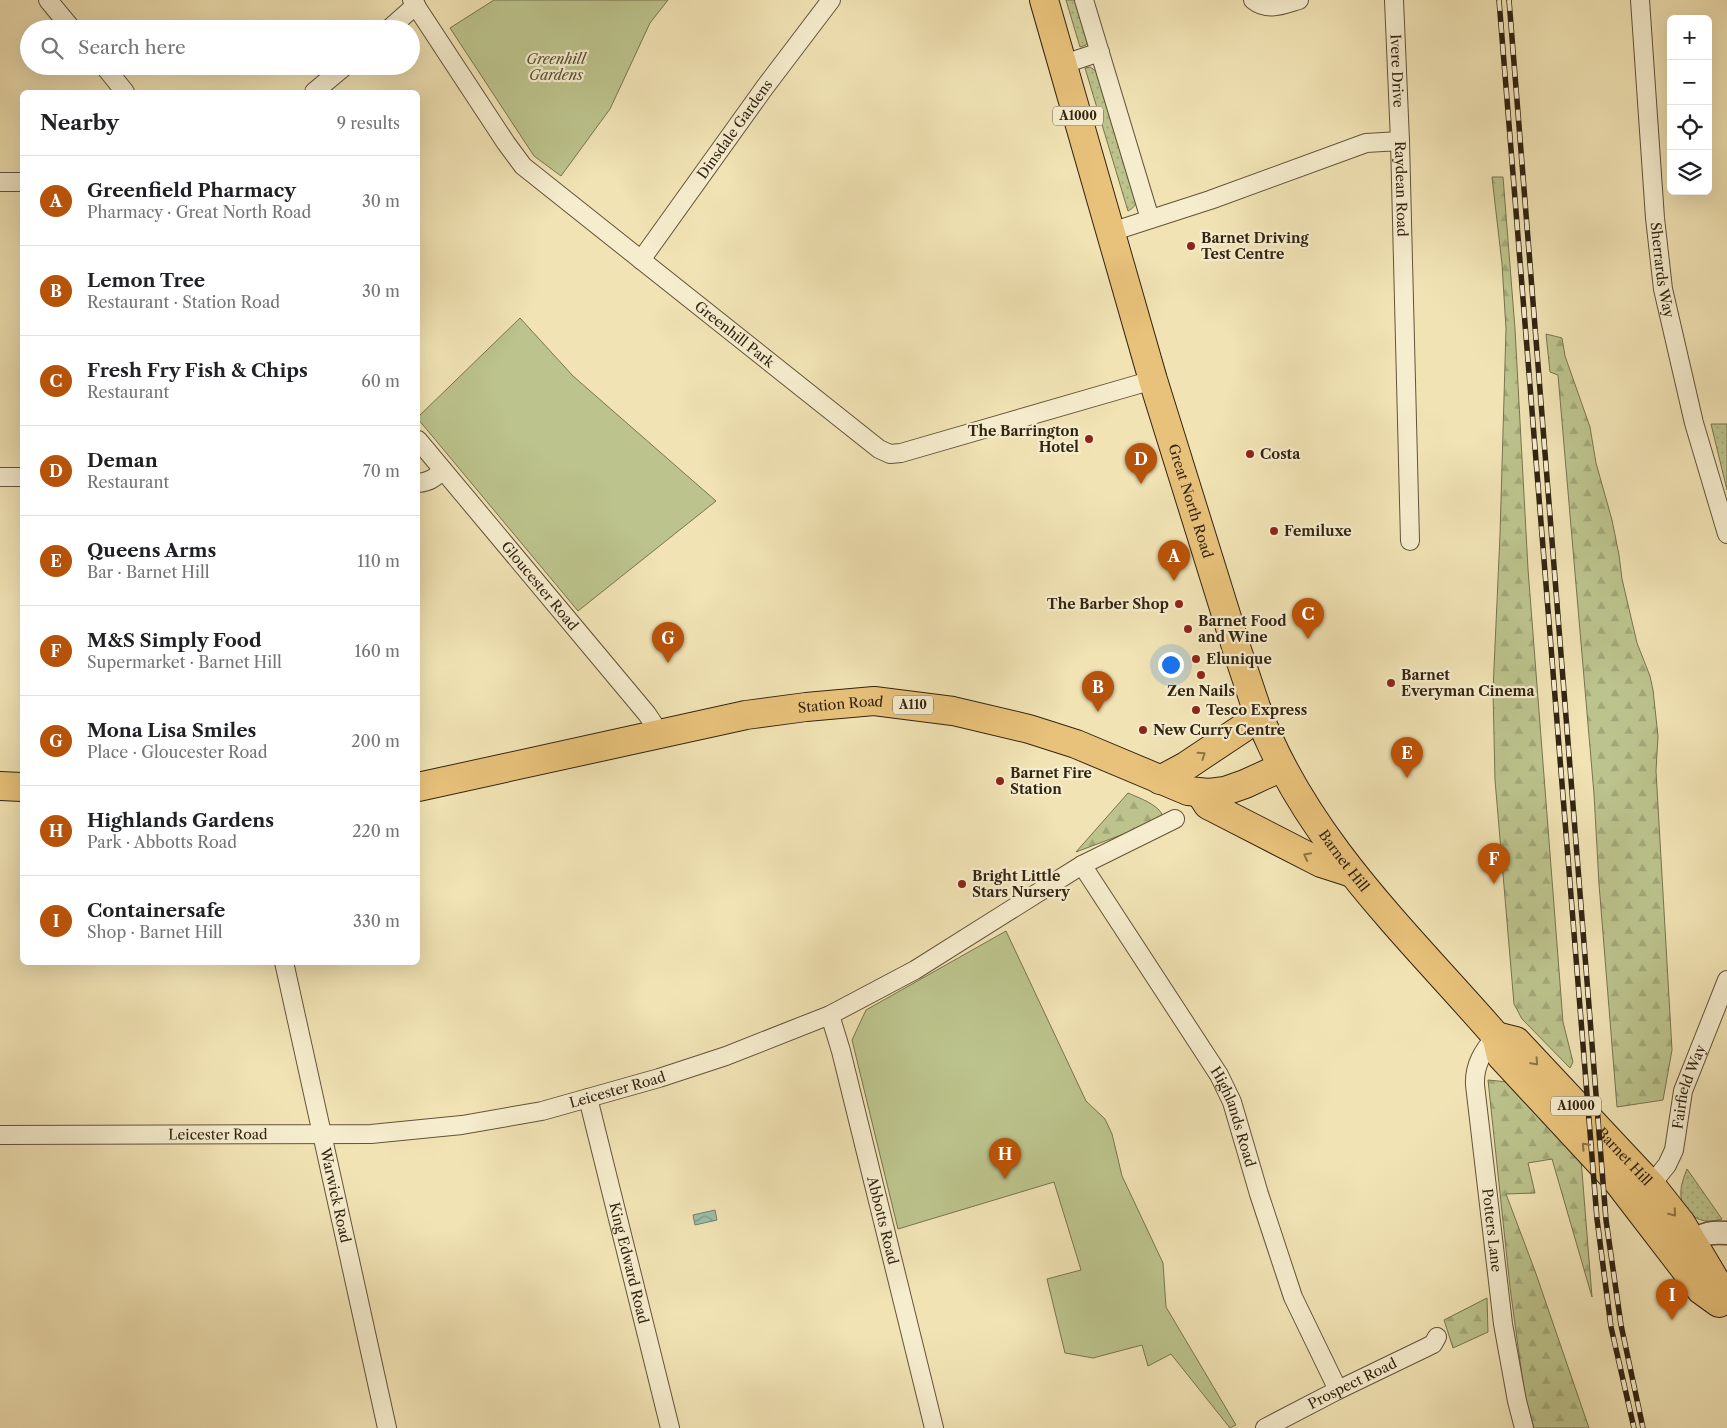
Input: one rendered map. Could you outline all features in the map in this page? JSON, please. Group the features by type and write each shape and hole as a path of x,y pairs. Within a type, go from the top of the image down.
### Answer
{"main road":[{"name":"A1000","path":"1044,0 1111,232"},
{"name":"Great North Road","path":"1111,232 1153,380 1229,626 1267,737 1282,768"},
{"name":"Station Road","path":"420,787 755,714 806,706 874,701 953,711 1029,729 1076,744 1188,791 1225,791 1282,768"},
{"path":"1160,780 1186,766 1242,728 1257,710"},
{"name":"Barnet Hill","path":"1282,768 1324,836 1352,873 1496,1036 1501,1056 1618,1182 1647,1218 1691,1254"},
{"path":"0,786 20,787"},
{"path":"1200,792 1208,805 1321,863 1352,873"},
{"name":"Barnet Hill","path":"1496,1036 1516,1042 1681,1222 1701,1290 1723,1311"}],"street":[{"path":"48,0 65,20"},
{"name":"Dinsdale Gardens","path":"641,260 765,86 831,0"},
{"path":"1084,0 1150,219"},
{"path":"1253,0 1260,5 1270,7 1299,0"},
{"name":"Ivere Drive","path":"1394,0 1400,141"},
{"name":"Sherrards Way","path":"1640,0 1655,218 1664,289 1694,423 1727,534"},
{"path":"398,20 414,3"},
{"name":"Greenhill Park","path":"414,3 523,166 879,449 890,454 901,453 1153,380"},
{"path":"1064,64 1100,52"},
{"path":"112,75 124,90"},
{"path":"316,90 334,75"},
{"name":"Raydean Road","path":"1111,232 1210,200 1366,144 1382,141 1400,141 1410,541"},
{"path":"0,182 20,182"},
{"name":"Gloucester Road","path":"420,442 647,714 653,723 656,735"},
{"path":"420,483 434,479 443,470"},
{"path":"0,477 20,477"},
{"name":"Leicester Road","path":"0,1135 371,1134 462,1125 542,1111 659,1078 726,1056 830,1015 915,970 1082,865 1175,819"},
{"name":"Highlands Road","path":"1082,865 1219,1075 1232,1102 1259,1194 1293,1298 1338,1390"},
{"name":"Warwick Road","path":"285,965 387,1428"},
{"name":"Fairfield Way","path":"1648,1187 1667,1165 1674,1150 1683,1091 1723,1001 1727,980"},
{"name":"Abbotts Road","path":"830,1015 841,1051 934,1428"},
{"name":"Potters Lane","path":"1496,1036 1484,1050 1476,1070 1475,1080 1503,1324 1517,1401 1524,1428"},
{"name":"King Edward Road","path":"588,1098 670,1428"},
{"path":"1618,1182 1638,1190 1648,1187 1647,1218"},
{"path":"1691,1254 1704,1234 1715,1232 1727,1233"},
{"path":"1691,1254 1720,1248 1727,1239"},
{"name":"Prospect Road","path":"1265,1428 1433,1344 1436,1337"}],"green space":[{"name":"Greenhill Gardens","path":"494,0 668,0 650,23 610,109 561,176 534,156 450,28"},
{"path":"1066,0 1077,0 1088,41 1086,45 1080,47"},
{"path":"1090,67 1099,73 1136,200 1134,207 1128,211 1085,68"},
{"path":"1492,177 1503,177 1515,329 1528,569 1563,1022 1573,1062 1570,1068 1522,1019 1514,1004 1495,780 1493,690 1506,329 1502,264"},
{"path":"520,318 573,376 716,501 578,611 420,421 420,415"},
{"path":"1546,334 1562,338 1565,356 1590,427 1596,463 1612,520 1622,579 1637,643 1650,676 1658,736 1656,771 1672,1050 1663,1100 1617,1107 1599,884 1594,794 1558,375 1550,372"},
{"path":"1711,424 1727,424 1727,490"},
{"path":"1128,793 1153,805 1163,816 1158,821 1076,852"},
{"path":"1006,931 1086,1101 1105,1119 1112,1134 1122,1176 1163,1263 1166,1307 1236,1425 1230,1428 1171,1354 1148,1366 1142,1345 1093,1358 1065,1353 1047,1279 1081,1270 1054,1182 898,1229 852,1040 866,1010"},
{"path":"1488,1080 1508,1082 1581,1159 1592,1297 1552,1159 1528,1163 1535,1193 1506,1194 1535,1271 1589,1428 1534,1428 1525,1398 1510,1287"},
{"path":"1687,1169 1722,1219 1711,1221 1698,1219 1683,1205 1681,1192"},
{"path":"1487,1298 1488,1332 1453,1348 1444,1320"}],"water":[{"path":"715,1210 717,1220 695,1225 693,1215"}],"railway":[{"path":"1499,0 1597,1219 1611,1327 1634,1428"},
{"path":"1509,0 1606,1220 1621,1325 1643,1428"}],"place":[{"name":"Barnet Driving Test Centre","path":"1191,246"},
{"name":"The Barrington Hotel","path":"1089,439"},
{"name":"Costa","path":"1250,454"},
{"name":"Deman","path":"1141,484"},
{"name":"Femiluxe","path":"1274,531"},
{"name":"Greenfield Pharmacy","path":"1174,581"},
{"name":"The Barber Shop","path":"1179,604"},
{"name":"Barnet Food and Wine","path":"1188,629"},
{"name":"Fresh Fry Fish & Chips","path":"1308,639"},
{"name":"Elunique","path":"1196,659"},
{"name":"Mona Lisa Smiles","path":"668,663"},
{"name":"Zen Nails","path":"1201,675"},
{"name":"Barnet Everyman Cinema","path":"1391,683"},
{"name":"Tesco Express","path":"1196,710"},
{"name":"Lemon Tree","path":"1098,712"},
{"name":"New Curry Centre","path":"1143,730"},
{"name":"Queens Arms","path":"1407,778"},
{"name":"Barnet Fire Station","path":"1000,781"},
{"name":"Bright Little Stars Nursery","path":"962,884"},
{"name":"M&S Simply Food","path":"1494,884"},
{"name":"Highlands Gardens","path":"1005,1179"},
{"name":"Containersafe","path":"1672,1320"}]}
